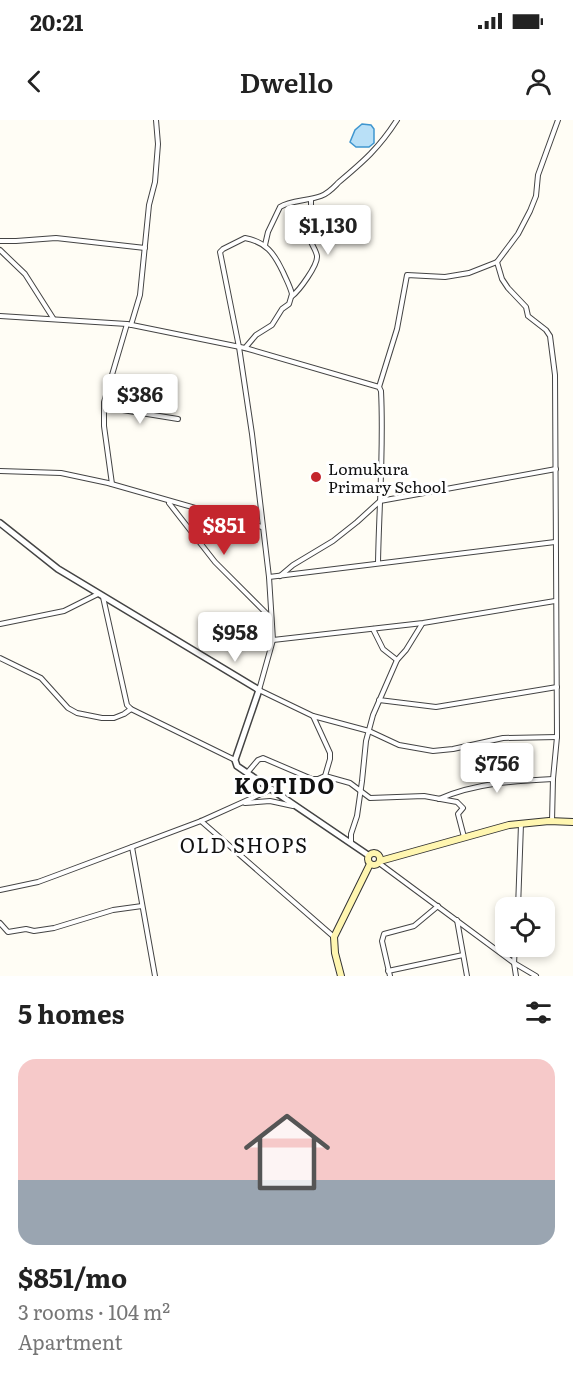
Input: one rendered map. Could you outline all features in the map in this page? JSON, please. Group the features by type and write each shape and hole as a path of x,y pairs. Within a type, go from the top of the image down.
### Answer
{"main road":[{"path":"369,864 374,866 379,860 390,856 520,823 573,822"},
{"path":"341,976 334,953 334,937 369,864 368,855 374,853 379,860"}],"street":[{"path":"112,484 104,426 104,407 140,295 149,205 156,166 158,144 156,120"},
{"path":"265,245 268,232 280,207 311,200 328,193 368,159 397,120"},
{"path":"378,563 383,454 379,387 397,329 407,275 446,277 469,273 497,262 518,234 530,211 536,196 538,175 558,120"},
{"path":"291,297 305,282 317,255 309,234 316,216 311,207 311,200"},
{"path":"0,241 16,242 56,238 145,248"},
{"path":"245,348 256,335 272,325 282,309 289,304 291,289 278,260 265,245 244,238 220,252 239,346 257,468 269,577 273,640 236,760 237,766 368,855"},
{"path":"0,250 25,274 53,319"},
{"path":"497,262 502,279 526,307 528,316 550,336 555,375 557,526 555,600 558,687 552,821"},
{"path":"0,315 129,325 239,346 379,387"},
{"path":"104,407 178,419"},
{"path":"280,576 340,535 380,501 556,469"},
{"path":"0,471 61,473 112,484 168,502 262,527"},
{"path":"168,502 215,562 272,618"},
{"path":"0,523 58,568 100,596 259,690 314,716 369,731 399,744 433,751 503,738 557,738"},
{"path":"269,577 555,542"},
{"path":"0,624 58,613 100,596"},
{"path":"100,596 124,700 131,709 236,760"},
{"path":"273,640 423,623 555,600"},
{"path":"351,842 369,731 379,700 397,660 423,623"},
{"path":"373,629 383,649 397,660"},
{"path":"0,658 41,678 68,708 77,713 114,718 131,709"},
{"path":"379,700 436,707 558,687"},
{"path":"314,716 330,753 326,776"},
{"path":"247,773 258,760 263,758 312,779 326,776 350,783 370,798 424,796 457,802 463,808 458,814 464,837"},
{"path":"438,799 460,789 553,778"},
{"path":"0,890 38,882 201,821 272,789"},
{"path":"238,804 270,801 301,808"},
{"path":"201,821 334,937"},
{"path":"518,897 520,823"},
{"path":"132,847 155,976"},
{"path":"379,860 513,963 536,976"},
{"path":"0,923 9,932 26,929 34,932 113,910 142,906"},
{"path":"438,906 414,926 384,934 382,941 389,974 462,956"},
{"path":"456,919 467,976"},
{"path":"514,957 516,976"}],"water":[{"path":"362,124 371,125 374,129 374,143 369,147 356,147 350,142 355,130"}],"place":[{"name":"Lomukura Primary School","path":"316,477"}],"district":[{"name":"KOTIDO","path":"285,784"},
{"name":"OLD SHOPS","path":"244,844"}]}
